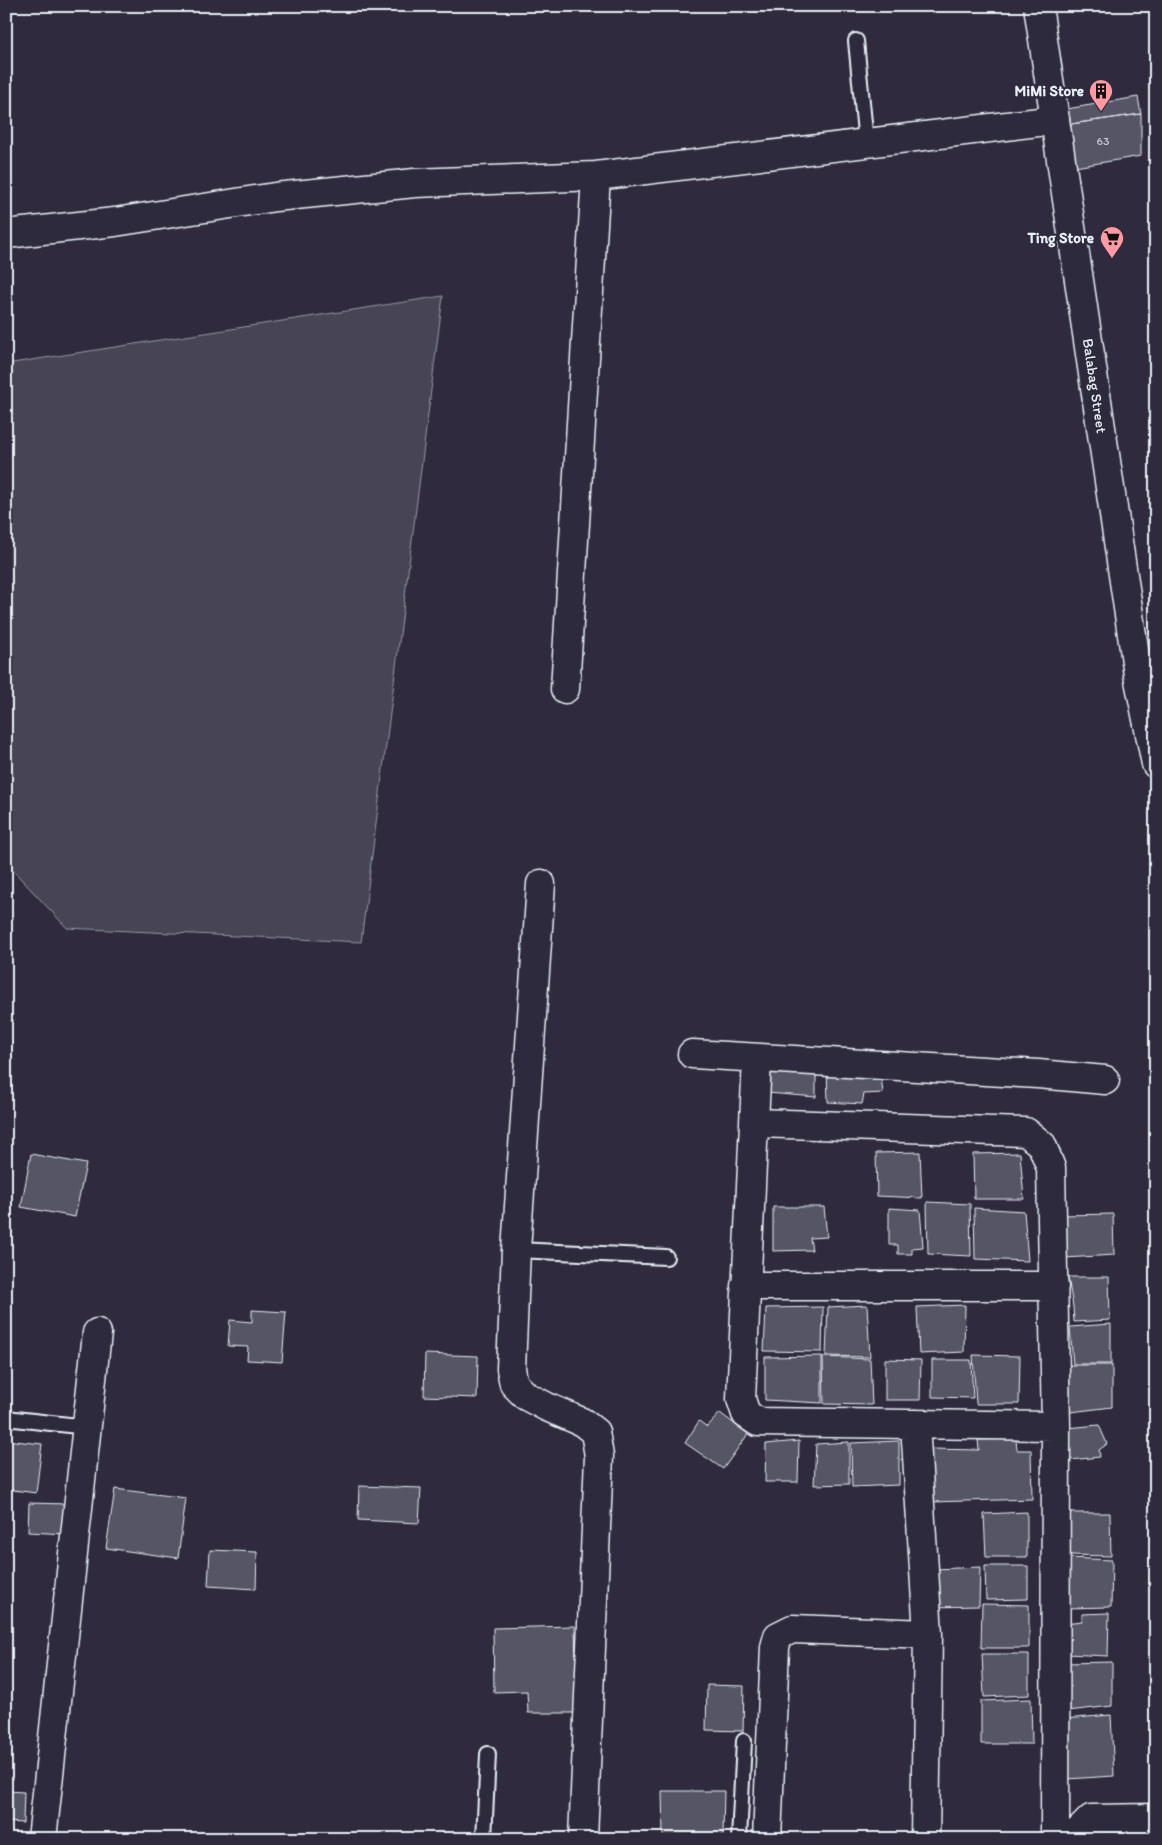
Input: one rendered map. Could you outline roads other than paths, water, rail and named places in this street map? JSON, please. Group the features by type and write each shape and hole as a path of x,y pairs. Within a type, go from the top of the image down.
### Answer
{"street":[{"name":"Balabag Street","path":"1038,6 1138,676 1156,764"},
{"path":"6,234 115,222 275,197 415,183 596,176 1055,120"},
{"path":"565,689 596,176"},
{"path":"541,884 516,1250 511,1369 514,1384 526,1396 546,1407 582,1422 594,1432 599,1456 584,1839"},
{"path":"692,1054 1038,1074 1105,1080"},
{"path":"757,1059 741,1400 746,1414 758,1422 1056,1426"},
{"path":"754,1123 1026,1132 1042,1145 1051,1168 1056,1426 1069,1835"},
{"path":"745,1286 1054,1286"},
{"path":"42,1839 97,1333"},
{"path":"915,1424 928,1634 925,1839"},
{"path":"767,1839 774,1647 778,1636 792,1629 928,1634"},
{"path":"1069,1835 1091,1819 1156,1818"}],"lane":[{"path":"856,41 866,143"},
{"path":"516,1250 666,1256"},
{"path":"6,1418 87,1427"},
{"path":"738,1839 744,1741"},
{"path":"484,1839 488,1754"}],"place":[{"name":"MiMi Store","path":"1101,112"},
{"name":"Ting Store","path":"1112,259"}]}
